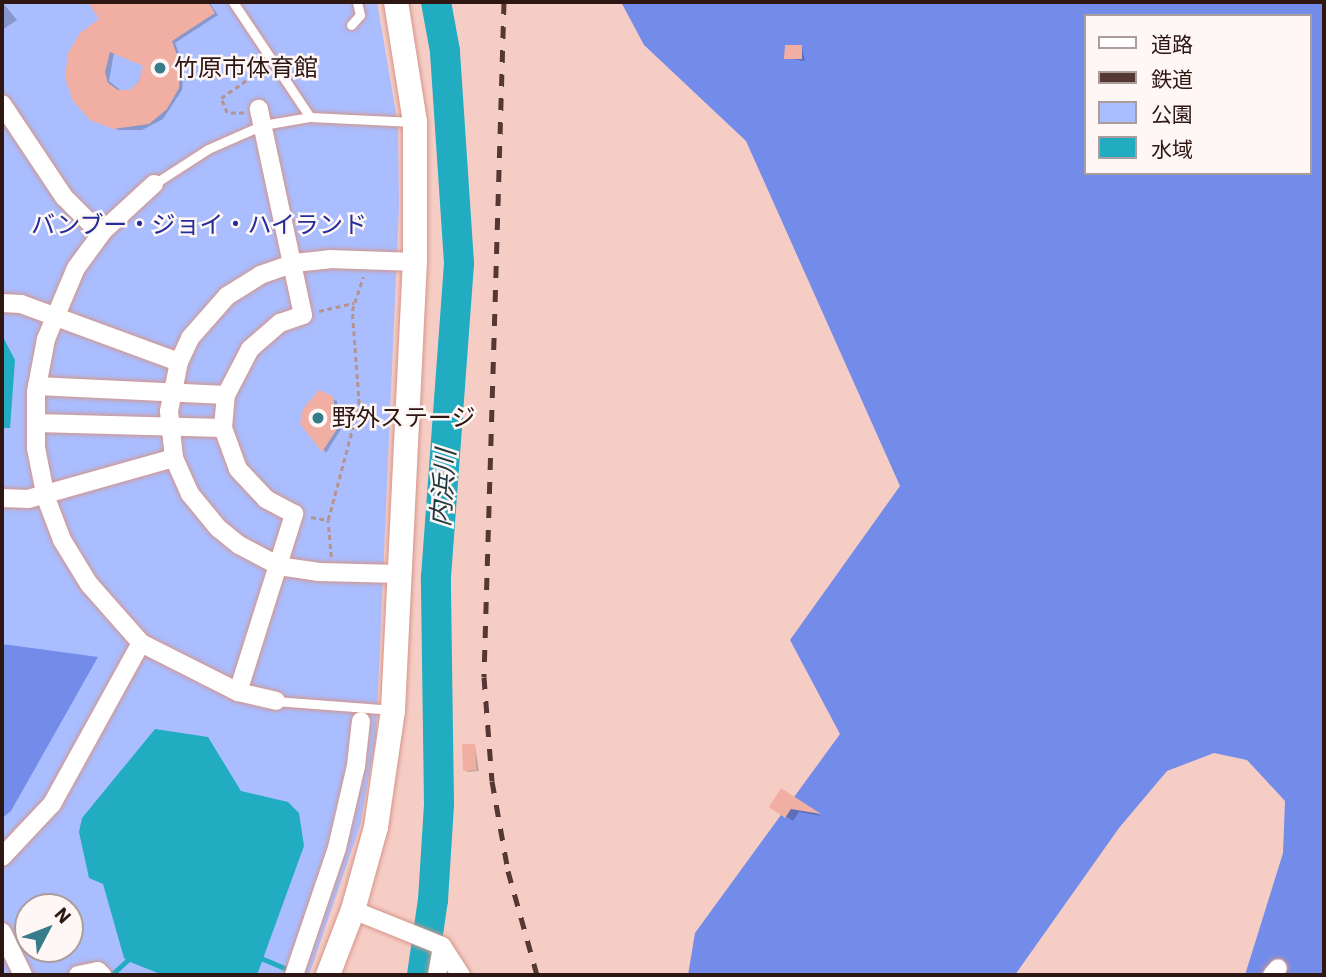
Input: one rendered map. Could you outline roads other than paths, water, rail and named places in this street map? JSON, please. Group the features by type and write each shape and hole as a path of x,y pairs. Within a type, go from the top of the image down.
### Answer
{"street":[{"path":"328,975 354,910 376,827 393,710 415,262 415,122 396,2"},
{"path":"2,104 64,197 101,234"},
{"path":"238,692 294,514 266,499 238,470 223,428 226,395 250,348 280,323 303,315 261,117"},
{"path":"154,184 101,234 76,268 54,317 37,386 36,423 45,495 62,540 89,584 141,643 238,692 276,701"},
{"path":"399,574 332,573 279,566 250,553 218,528 190,494 174,458 169,427 172,392 179,362 204,318 227,296 260,275 294,263 415,262"},
{"path":"2,303 21,304 179,362"},
{"path":"37,386 226,395"},
{"path":"36,423 223,428"},
{"path":"2,498 45,495 174,458"},
{"path":"2,857 52,804 141,643"},
{"path":"294,975 332,867 356,766 361,714"},
{"path":"354,910 431,940 461,975"},
{"path":"2,932 23,975"},
{"path":"431,940 437,975"},
{"path":"79,975 98,971 103,975"}],"lane":[{"path":"233,2 310,117"},
{"path":"351,25 360,15 357,2"},
{"path":"154,184 261,117 415,122"},
{"path":"276,701 361,714 393,710"}],"water":[{"path":"2,335 15,360 10,428 2,428"},
{"path":"155,729 208,737 241,791 288,802 299,813 304,846 257,975 163,975 130,962 124,958 103,884 89,878 79,832 82,818"}],"waterway":[{"name":"内浜川","path":"422,975 433,900 439,804 436,577 459,263 445,51 436,2"},
{"path":"111,975 132,956"},
{"path":"256,956 289,970"}],"railway":[{"path":"504,2 484,677 492,781 508,871 537,975"}],"place":[{"name":"竹原市体育館","path":"160,68"},
{"name":"野外ステージ","path":"318,418"}],"park label":[{"name":"バンブー・ジョイ・ハイランド","path":"199,225"}]}
